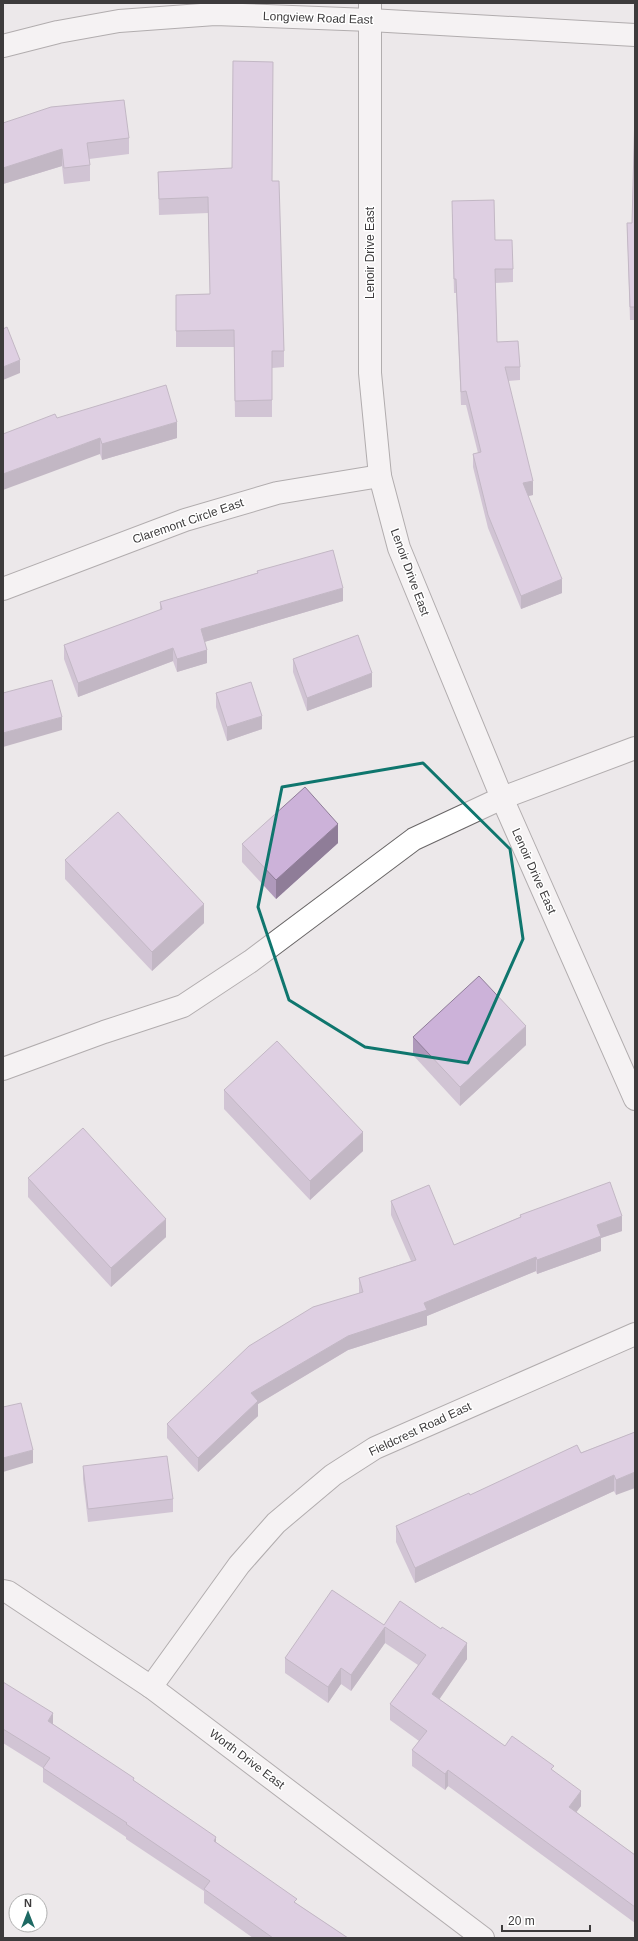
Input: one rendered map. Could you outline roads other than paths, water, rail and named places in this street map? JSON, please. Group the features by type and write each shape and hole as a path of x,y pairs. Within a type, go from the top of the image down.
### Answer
{"street":[{"name":"Longview Road East","path":"3,46 58,32 118,21 215,14 370,11 635,35"},
{"name":"Lenoir Drive East","path":"370,11 370,373 380,476 399,548 502,798 635,1100"},
{"name":"Claremont Circle East","path":"3,589 185,520 278,493 380,476"},
{"path":"3,1069 104,1032 183,1006 251,961 414,839 502,798 635,748"},
{"name":"Fieldcrest Road East","path":"151,1687 239,1565 276,1523 333,1475 375,1448 635,1334"},
{"name":"Worth Drive East","path":"3,1591 8,1592 151,1687 483,1938"}]}
